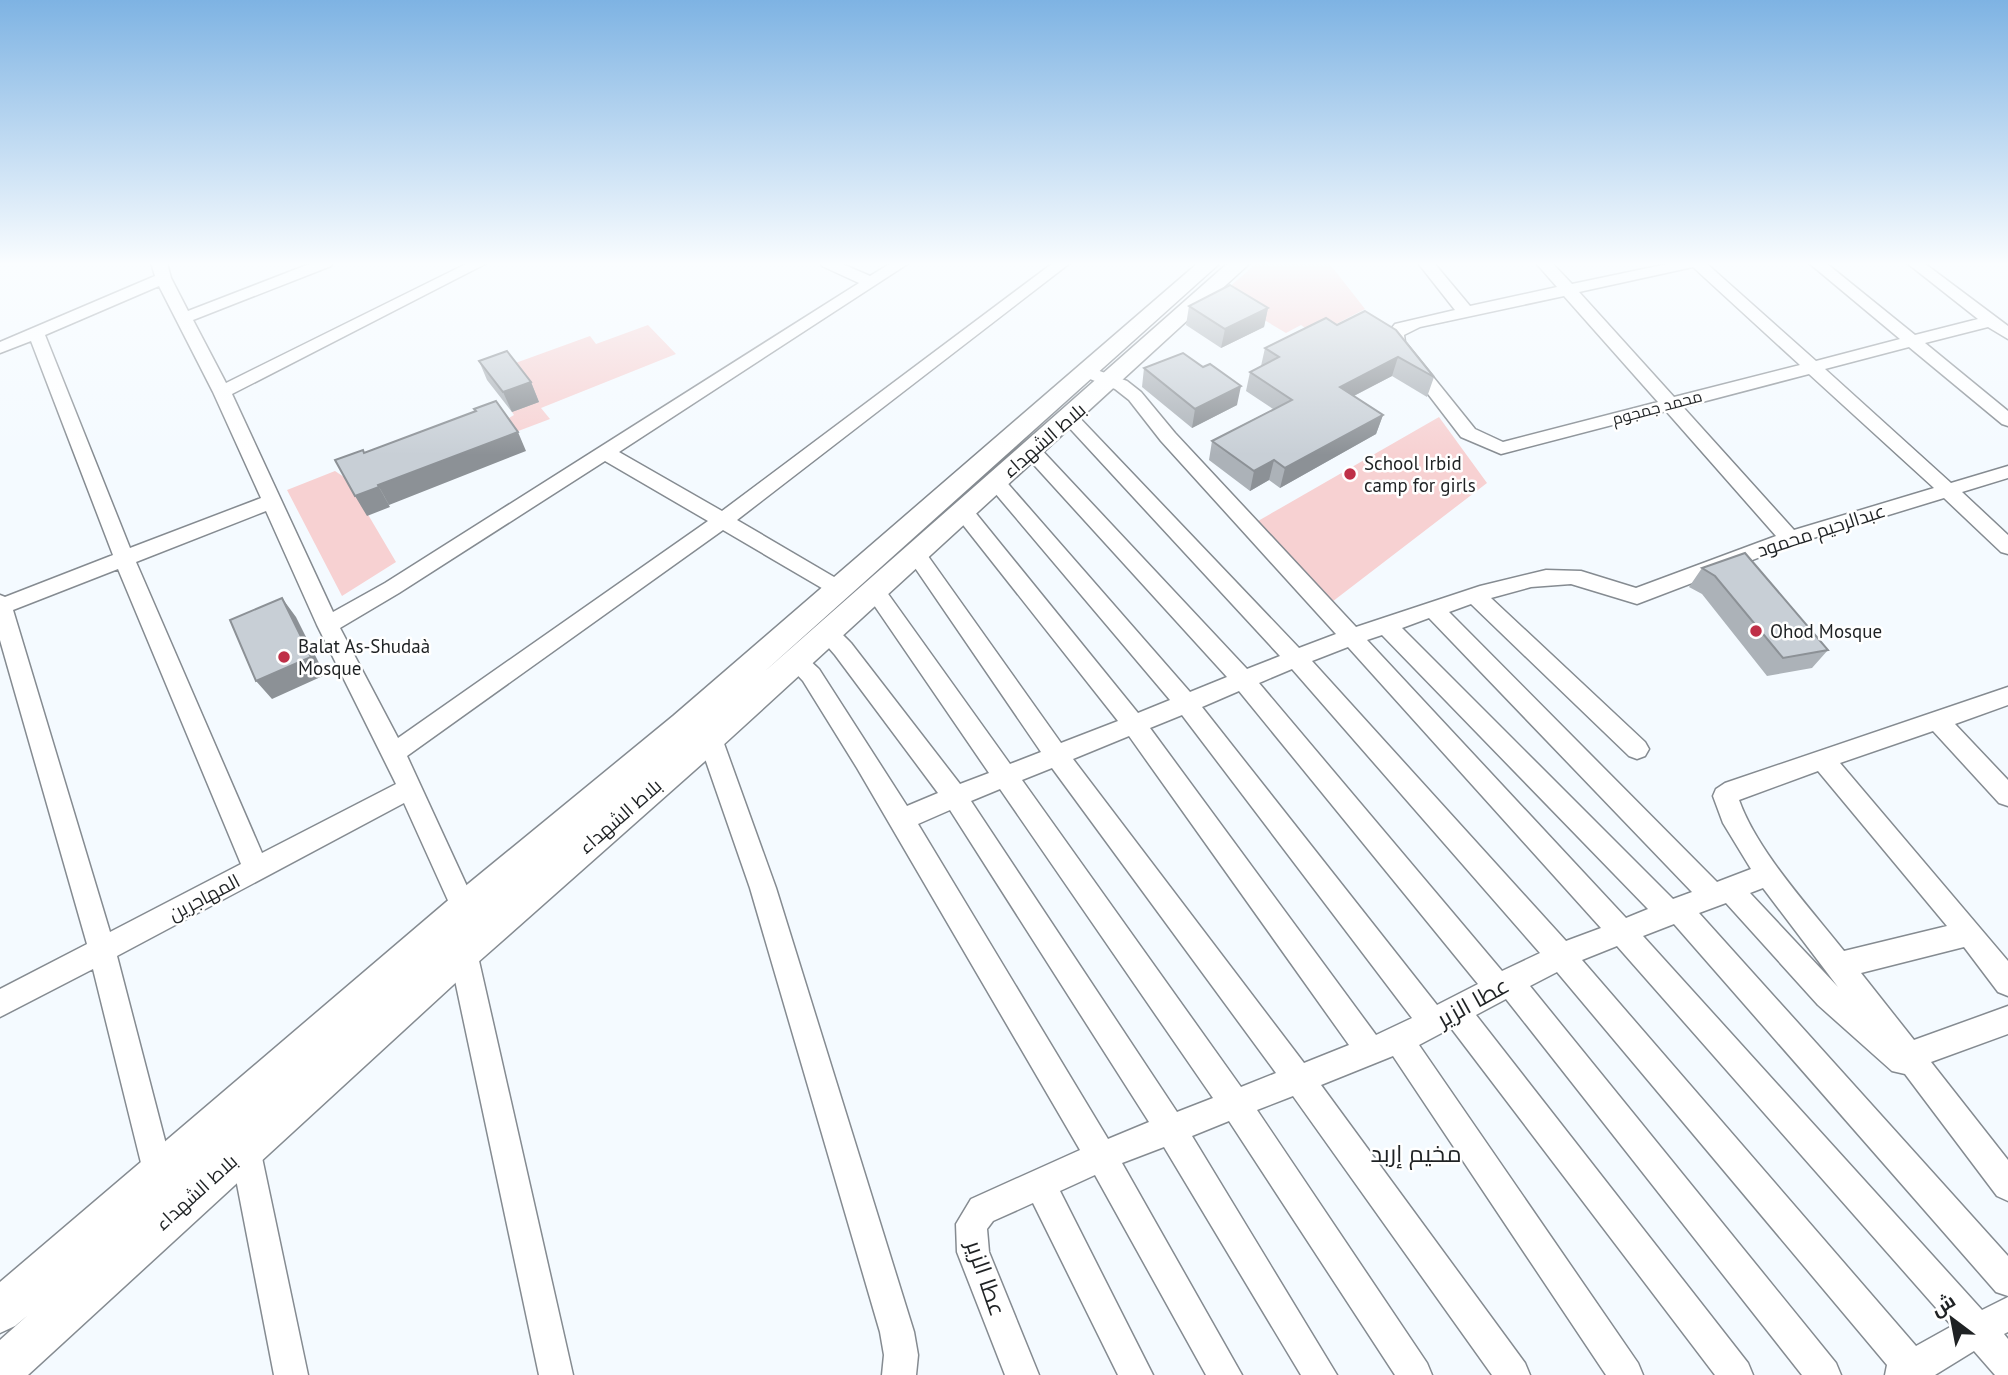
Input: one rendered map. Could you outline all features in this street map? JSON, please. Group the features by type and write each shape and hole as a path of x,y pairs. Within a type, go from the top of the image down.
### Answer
{"main road":[{"path":"0,1311 464,908 697,731 839,589 1098,376 1146,327"},
{"name":"بلاط الشهداء","path":"0,1370 463,952 697,731 796,661 1069,417 1098,376 1159,327"}],"street":[{"path":"0,348 48,327"},
{"path":"189,327 273,501 328,625 394,753 464,908"},
{"path":"222,392 351,327"},
{"path":"328,625 392,588 799,327"},
{"path":"394,753 721,522 978,327"},
{"name":"محمد جمجوم","path":"1404,327 1395,334 1397,343 1468,433 1501,448 1968,327"},
{"path":"1604,327 1790,538"},
{"path":"1766,327 1950,491 2008,547"},
{"path":"1893,327 2008,420"},
{"path":"36,333 124,558 256,870"},
{"path":"1098,376 1135,396 1168,437 1622,932 2008,1364"},
{"path":"1069,417 1296,659 1561,956 1909,1372 2008,1314"},
{"path":"1031,450 1243,680 1503,984 1824,1375"},
{"path":"603,451 839,589"},
{"name":"عبدالرحيم محمود","path":"1475,595 1522,581 1564,576 1590,581 1623,595 1637,596 1790,538 2008,472"},
{"path":"996,482 1186,703 1736,1375"},
{"path":"159,1175 102,951 0,606 273,501"},
{"path":"963,511 1133,723 1370,1051"},
{"path":"916,554 1057,756 1300,1081 1513,1375"},
{"path":"874,589 1234,1103 1415,1375"},
{"path":"903,819 1349,636 1475,595 1637,749"},
{"path":"1433,609 1836,1004 1931,1084"},
{"path":"1385,624 1673,911 2008,1280"},
{"path":"826,632 843,649 955,797 1171,1129 1320,1375"},
{"path":"796,661 811,675 903,819 1102,1156 1225,1375"},
{"path":"2008,696 1734,790 1725,796 1732,816 1768,874 1841,965 2008,1185"},
{"path":"1938,722 2008,796"},
{"path":"697,731 763,888 897,1332 901,1355 899,1375"},
{"path":"1824,761 1970,933 2008,983"},
{"name":"المهاجرين","path":"0,1004 408,789"},
{"name":"عطا الزير","path":"1022,1375 973,1252 969,1233 972,1220 982,1210 1102,1156 1234,1103 1300,1081 1399,1040 1561,956 1768,874"},
{"path":"1841,965 1970,933"},
{"path":"463,952 556,1375"},
{"path":"1910,1056 2008,1020"},
{"path":"1399,1040 1626,1375"},
{"path":"245,1147 291,1375"},
{"path":"1039,1183 1136,1375"}],"shaded area":[{"path":"642,327 650,327 676,354 541,408 550,419 513,433 504,421 514,415 512,412 539,401 510,365 590,336 596,344"},
{"path":"1276,327 1297,327 1286,333"},
{"path":"1304,327 1330,327 1315,335"},
{"path":"1439,417 1487,483 1328,605 1258,521"},
{"path":"335,471 347,479 396,562 342,596 287,490"}],"building":[{"path":"1307,327 1391,327 1434,377 1398,357 1340,387 1383,415 1285,468 1274,460 1254,471 1212,441 1292,400 1250,372 1279,357 1265,348"},
{"path":"507,351 531,382 503,392 479,361"},
{"path":"1183,353 1203,367 1210,364 1241,386 1195,409 1144,368"},
{"path":"496,401 518,432 355,496 335,460 363,450 364,453"},
{"path":"1745,553 1828,650 1783,658 1715,576 1702,568"},
{"path":"282,598 311,657 256,681 230,620"}],"place":[{"name":"School Irbid camp for girls","path":"1350,474"},
{"name":"Ohod Mosque","path":"1756,631"},
{"name":"Balat As-Shudaà Mosque","path":"284,657"}],"district":[{"name":"مخيم إربد","path":"1416,1154"}]}
